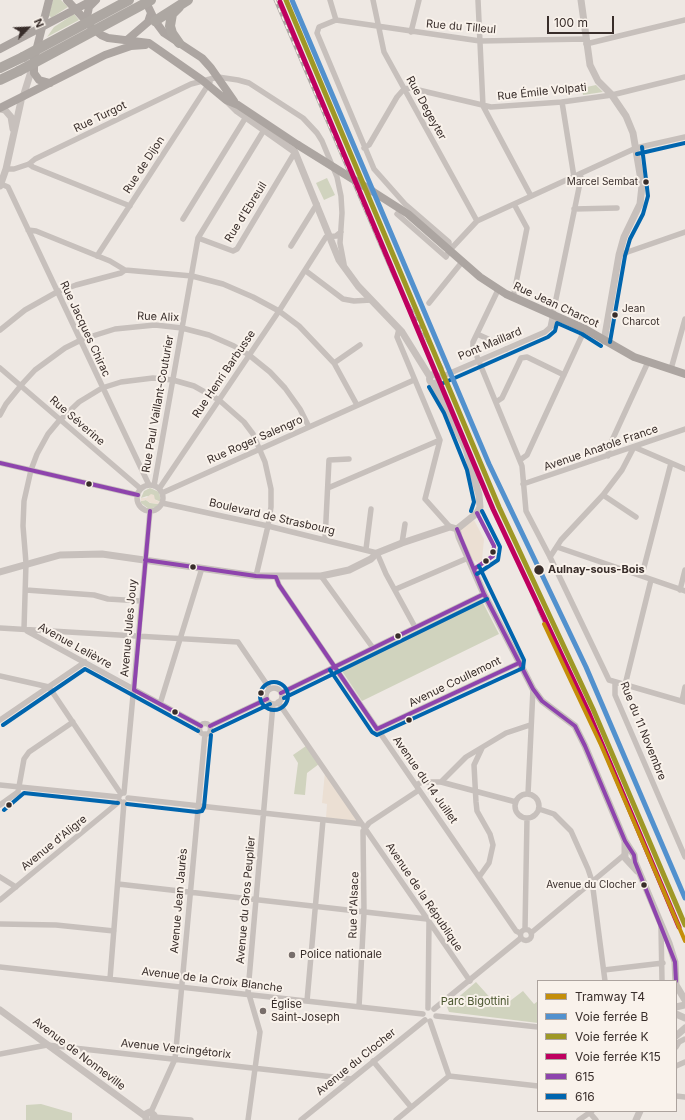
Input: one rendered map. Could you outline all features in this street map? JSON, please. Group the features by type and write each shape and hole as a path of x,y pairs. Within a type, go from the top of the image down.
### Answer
{"highway":[{"path":"0,68 130,0"},
{"path":"0,80 151,0"},
{"path":"151,19 183,4"},
{"path":"180,43 172,33 170,26 172,14 183,4"}],"main road":[{"path":"67,0 91,27 108,38 149,43 210,80 238,105"},
{"path":"0,49 41,29 94,0"},
{"path":"91,27 87,17 89,7 94,0"},
{"path":"145,0 151,19 164,33 202,58 210,80 226,100 238,105"},
{"path":"47,2 34,59 34,73 36,78 39,80 50,83"},
{"path":"20,39 38,22 47,2"},
{"path":"0,109 22,99 132,40 151,19"},
{"path":"105,55 137,45 156,48"},
{"name":"Rue Jean Charcot","path":"238,105 296,149 408,214 462,262 498,290 513,298 586,329 624,352 648,362 685,374"}],"street":[{"path":"330,0 336,20"},
{"name":"Rue Degeyter","path":"373,0 384,52 477,221"},
{"path":"411,32 419,0"},
{"path":"478,0 483,106 531,196"},
{"path":"581,0 590,65 598,81 612,95 626,116 633,133 642,196 637,212 624,236 619,255 604,341"},
{"name":"Rue du Tilleul","path":"336,20 480,41 586,41 685,20"},
{"name":"Rue Jean Charcot","path":"336,20 319,27 317,33 364,148 377,173 391,186 410,208 449,242 449,251"},
{"path":"1,182 6,169 18,114 34,59"},
{"name":"Rue Émile Volpati","path":"404,89 410,88 491,107 562,102 612,95 685,77"},
{"path":"210,80 249,83 303,118 317,133 339,183 342,206 341,253 346,270"},
{"name":"Rue Turgot","path":"6,169 14,169 29,164 35,159 210,80"},
{"name":"Rue de Dijon","path":"97,256 210,80"},
{"path":"364,148 369,145 397,97 404,89"},
{"path":"18,114 31,93"},
{"path":"0,572 26,563 60,555 95,554 256,576 321,576 348,570 371,558 377,553 402,543 453,528 477,513 480,502 473,468 438,379 434,374 430,377 399,329 370,300 339,260 296,149 264,130 226,100"},
{"path":"562,102 574,177"},
{"path":"0,109 5,110 11,117 13,137"},
{"path":"183,219 246,117"},
{"name":"Rue Paul Vaillant-Couturier","path":"156,488 198,238 264,130"},
{"path":"396,214 446,257 449,251 477,221 636,148 685,137"},
{"name":"Rue d'Ebreuil","path":"198,238 233,251 237,249 296,149"},
{"path":"29,164 33,168 130,206"},
{"path":"550,328 581,178 580,174"},
{"name":"Rue Jacques Chirac","path":"1,182 8,187 102,388 156,488"},
{"path":"291,246 317,204"},
{"path":"513,298 527,228 514,204"},
{"path":"574,209 617,208"},
{"path":"28,230 36,231 97,256 125,270 192,276 223,284 253,297 279,311 299,326 334,363 357,405"},
{"path":"329,236 336,236 341,232"},
{"path":"619,255 685,232"},
{"name":"Rue Henri Barbusse","path":"156,488 219,400 306,271 326,238 329,236"},
{"path":"430,303 462,262"},
{"path":"0,330 25,310 57,292 76,285 121,273 125,270"},
{"path":"306,271 343,299 354,301 370,300"},
{"name":"Rue du 11 Novembre","path":"498,290 477,334 473,344 473,349 523,468 526,511 550,557 608,678 615,683 615,695 685,857"},
{"name":"Pont Maillard","path":"438,379 545,332 555,323 564,319"},
{"path":"671,370 685,319"},
{"name":"Rue Alix","path":"0,414 20,385 35,370 53,356 80,341 115,329 155,325 182,328 209,335 234,346 249,355 270,372 285,388 300,409 309,427"},
{"path":"399,329 397,337 440,440 425,499 453,528 484,594 540,700 576,728 625,841 626,852 631,863 640,876 662,928 675,962 676,980"},
{"path":"520,460 527,455 586,329"},
{"path":"477,334 497,343"},
{"path":"334,363 360,344"},
{"path":"496,402 502,398 521,358 526,357 564,375"},
{"path":"608,456 609,447 648,362"},
{"name":"Rue Séverine","path":"0,368 141,489"},
{"path":"24,629 26,563 23,526 24,501 31,470 38,454 48,434 60,419 79,402 102,388 136,380 153,378 173,380 194,386 219,400 244,422 260,449 268,471 271,489 271,507 268,526 256,576"},
{"name":"Rue Roger Salengro","path":"156,488 260,449 414,380"},
{"name":"Avenue Anatole France","path":"523,484 685,429"},
{"path":"328,488 440,440"},
{"path":"550,557 561,540 603,495 622,470 634,447 685,469"},
{"path":"325,540 329,460 349,459"},
{"path":"0,463 138,495"},
{"path":"642,575 670,463"},
{"path":"156,488 162,503 157,509 150,511 141,506 138,500 138,495 141,489 156,488"},
{"path":"603,495 636,517"},
{"name":"Boulevard de Strasbourg","path":"162,503 268,526 366,549 377,553"},
{"path":"366,549 371,509"},
{"path":"145,560 150,511"},
{"path":"402,543 405,524"},
{"path":"557,547 682,590 685,570"},
{"path":"377,553 386,574 396,589 415,627"},
{"path":"396,589 468,558"},
{"name":"Avenue Jules Jouy","path":"110,979 118,884 122,797 134,690 145,560"},
{"path":"160,704 202,568"},
{"path":"321,576 373,648"},
{"name":"Avenue du 14 Juillet","path":"276,577 279,585 516,931 522,934 531,933"},
{"path":"625,685 651,580"},
{"path":"26,590 94,595 108,599 142,601"},
{"path":"281,692 484,594"},
{"path":"0,628 238,642 270,689"},
{"name":"Avenue Lelièvre","path":"24,629 201,726"},
{"path":"0,720 85,662"},
{"name":"Avenue Coullemont","path":"378,729 519,662"},
{"path":"0,676 49,687 122,797"},
{"path":"615,683 684,701 685,688"},
{"path":"270,689 275,688 281,692"},
{"path":"267,699 266,695 270,689"},
{"path":"528,794 530,724 533,689"},
{"path":"210,726 267,699 276,703 281,699 281,692"},
{"name":"Avenue de la République","path":"276,703 327,773 470,981"},
{"name":"Avenue du Gros Peuplier","path":"248,1120 260,1032 248,994 264,814 276,703"},
{"path":"0,805 18,792 24,759 30,752 73,722"},
{"path":"205,723 210,726 210,732 205,734 200,731 201,726 205,723"},
{"path":"441,782 466,757 506,733 530,724"},
{"name":"Avenue Jean Jaurès","path":"150,1117 174,1059 205,734"},
{"path":"479,877 489,863 493,845 490,834 477,811 474,765 482,748"},
{"path":"0,785 122,797 363,825 418,787 422,782 441,782 516,802"},
{"path":"528,794 536,798 539,809 533,817 527,818 517,813 516,802 521,796 528,794"},
{"name":"Avenue d'Aligre","path":"0,900 122,797"},
{"path":"539,809 554,814 572,831 588,868 592,881 605,980"},
{"path":"449,1076 424,1010 431,1008 470,981 522,934 527,818"},
{"path":"307,1002 323,820"},
{"name":"Rue d'Alsace","path":"359,1007 364,912 363,825"},
{"path":"680,846 685,842"},
{"path":"522,934 528,940 531,933 592,881 614,865 626,852"},
{"path":"614,865 631,863"},
{"path":"0,877 16,887"},
{"path":"118,884 316,906 428,921 431,1008 436,1016"},
{"path":"0,924 56,925 114,930"},
{"path":"662,928 660,938 663,963 662,980"},
{"path":"662,928 672,962 672,980"},
{"path":"604,970 663,963"},
{"name":"Avenue de la Croix Blanche","path":"0,967 359,1007 426,1018"},
{"path":"677,987 685,1000"},
{"name":"Avenue de Nonneville","path":"0,1010 150,1117"},
{"path":"426,1018 434,1020 436,1016"},
{"path":"436,1016 537,1027"},
{"name":"Avenue du Clocher","path":"301,1120 426,1018"},
{"path":"677,1035 685,1028"},
{"path":"677,1045 679,1042 685,1039"},
{"name":"Avenue Vercingétorix","path":"0,1054 47,1045 351,1079"},
{"path":"373,1061 411,1107"},
{"path":"396,1120 449,1076 537,1086"},
{"path":"579,1120 591,1112 596,1120"},
{"path":"150,1117 191,1120"}],"green space":[{"path":"53,0 61,0 68,7 51,18 50,16 48,17"},
{"path":"74,14 79,20 47,37 54,27"},
{"path":"596,85 603,92 583,95 582,88"},
{"path":"327,178 335,195 324,200 316,183"},
{"path":"150,488 159,492 161,502 147,496 141,498 144,491"},
{"path":"146,500 150,503 160,504 149,509 141,503 141,501"},
{"path":"481,599 499,634 362,701 340,668"},
{"path":"306,746 319,764 307,773 305,795 294,794 298,763 293,755"},
{"name":"Parc Bigottini","path":"476,982 494,1002 506,1004 523,991 534,1004 537,1002 537,1023 449,1012 447,1007"},
{"path":"41,1104 72,1113 72,1120 26,1120 26,1105"}],"shaded area":[{"path":"151,494 154,495 155,500 161,502 160,504 151,503 146,500 141,501 141,498 146,498"},
{"path":"474,520 484,539 482,560 478,563 471,558 460,531"},
{"path":"325,772 359,821 326,818 327,804 322,803"}],"tram line":[{"path":"537,609 544,624"},
{"name":"T4","path":"544,624 601,745 685,941"}],"railway":[{"path":"275,0 393,275 442,368"}],"rail line":[{"name":"K","path":"286,0 499,507 593,709 685,925"},
{"name":"B","path":"292,0 489,464 586,667 685,898"},
{"name":"K15","path":"280,2 493,509 588,711 679,927"}],"transit line":[{"name":"616","path":"637,154 685,143"},
{"name":"616","path":"610,342 625,256 630,239 643,214 648,196 642,147"},
{"name":"616","path":"441,384 548,337 555,331 557,323 582,334 601,346"},
{"name":"616","path":"429,387 444,413 467,470 474,502 471,511"},
{"name":"615","path":"0,463 138,495"},
{"name":"615","path":"150,511 134,690 201,726"},
{"name":"616","path":"477,574 498,560 500,547 482,511"},
{"name":"615","path":"474,569 493,556 494,546 477,513"},
{"name":"615","path":"457,529 484,594 533,689 542,701 575,726 585,746 625,841 634,855 635,862 675,962 676,980"},
{"name":"615","path":"145,560 256,576 276,577 279,585 377,729 519,663"},
{"name":"616","path":"330,670 372,732 377,735 523,668 524,660 479,566"},
{"name":"615","path":"281,693 484,594"},
{"name":"616","path":"284,698 487,599"},
{"name":"616","path":"3,725 85,669 198,731"},
{"name":"616","path":"274,682 284,686 288,696 284,706 274,710 264,706 260,696 264,686 274,682"},
{"name":"615","path":"210,726 267,699"},
{"name":"616","path":"213,731 270,704"},
{"name":"616","path":"127,804 197,812 202,811 204,807 211,735"},
{"name":"616","path":"4,810 24,793 118,803"}],"place":[{"name":"Marcel Sembat","path":"646,182"},
{"name":"Jean Charcot","path":"615,315"},
{"name":"Aulnay-sous-Bois","path":"539,570"},
{"name":"Avenue du Clocher","path":"644,885"},
{"name":"Police nationale","path":"292,955"},
{"name":"Église Saint-Joseph","path":"263,1011"}]}
